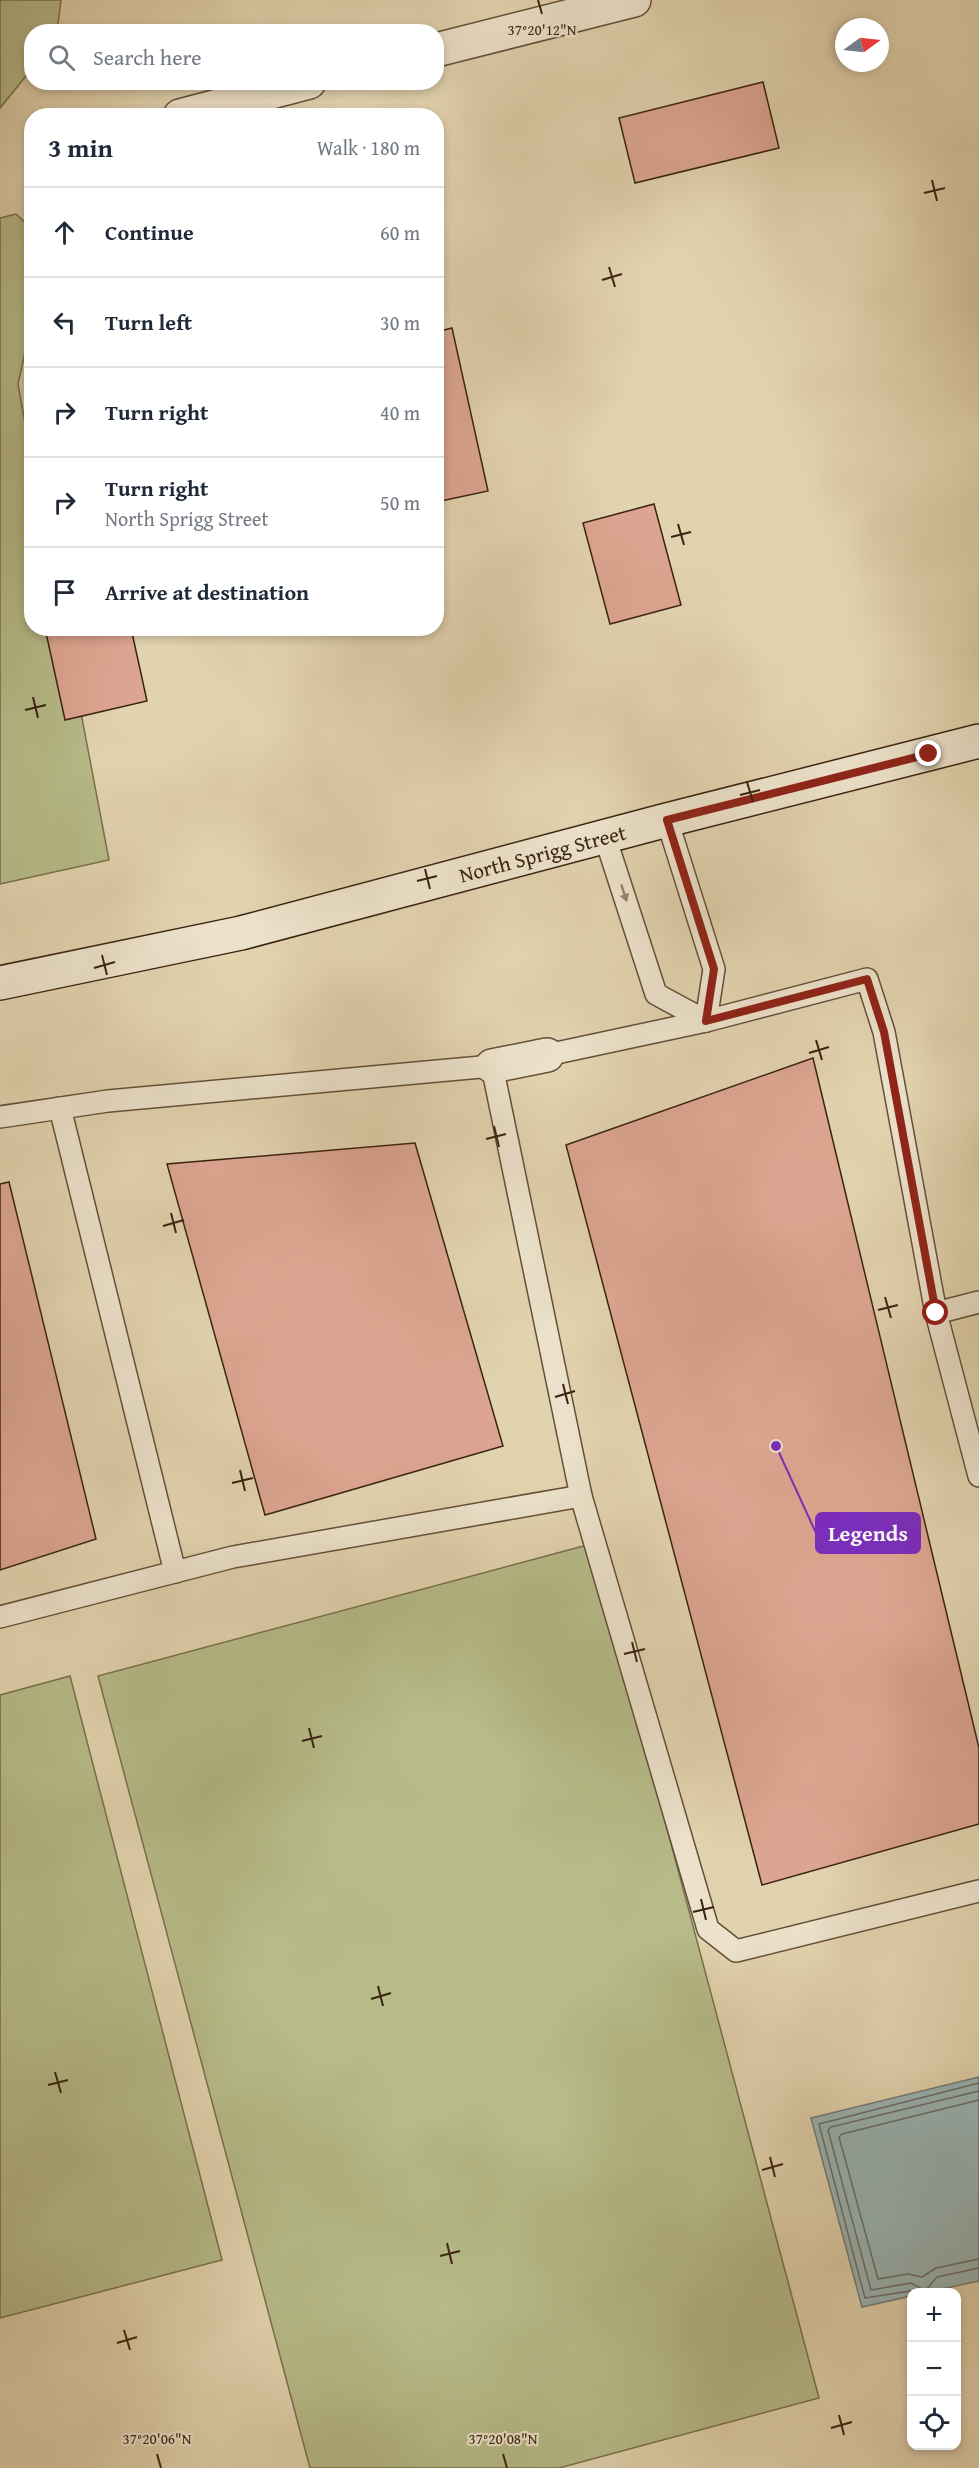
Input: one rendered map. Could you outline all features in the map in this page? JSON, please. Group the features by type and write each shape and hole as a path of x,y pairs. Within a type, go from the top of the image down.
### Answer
{"main road":[{"path":"444,48 634,0"},
{"path":"210,108 279,90"},
{"name":"North Sprigg Street","path":"0,983 241,933 667,820 979,741"},
{"path":"492,1066 547,1055"}],"lane":[{"path":"667,820 714,969 706,1021"},
{"path":"605,837 656,994 706,1021"},
{"path":"547,1055 706,1021 867,979 884,1032 936,1313 979,1476"},
{"path":"0,1117 108,1101 492,1066 581,1496 708,1929 736,1951 979,1891"},
{"path":"60,1108 175,1572"},
{"path":"936,1313 979,1302"},
{"path":"0,1617 233,1557 581,1496"}],"green space":[{"path":"0,0 61,0 58,24 24,24 24,79 0,108"},
{"path":"16,214 24,221 24,357 18,384 24,418 24,636 66,636 109,860 0,884 0,218"},
{"path":"591,1544 819,2398 559,2468 310,2468 98,1676"},
{"path":"70,1676 222,2260 0,2318 0,1695"}],"water":[{"path":"979,2077 979,2281 947,2288 907,2288 907,2297 862,2307 811,2118"}],"building":[{"path":"763,82 779,148 635,183 619,118"},
{"path":"452,328 488,491 444,500 444,330"},
{"path":"654,504 681,605 610,624 583,523"},
{"path":"47,636 133,636 147,701 65,720"},
{"path":"813,1058 979,1748 979,1824 762,1885 566,1145"},
{"path":"415,1143 503,1446 265,1515 167,1164"},
{"path":"9,1182 96,1539 0,1570 0,1184"}],"place":[{"name":"Legends","path":"776,1446"}],"route":[{"path":"929,754 667,820 714,969 706,1021 867,979 884,1032 936,1313"}]}
